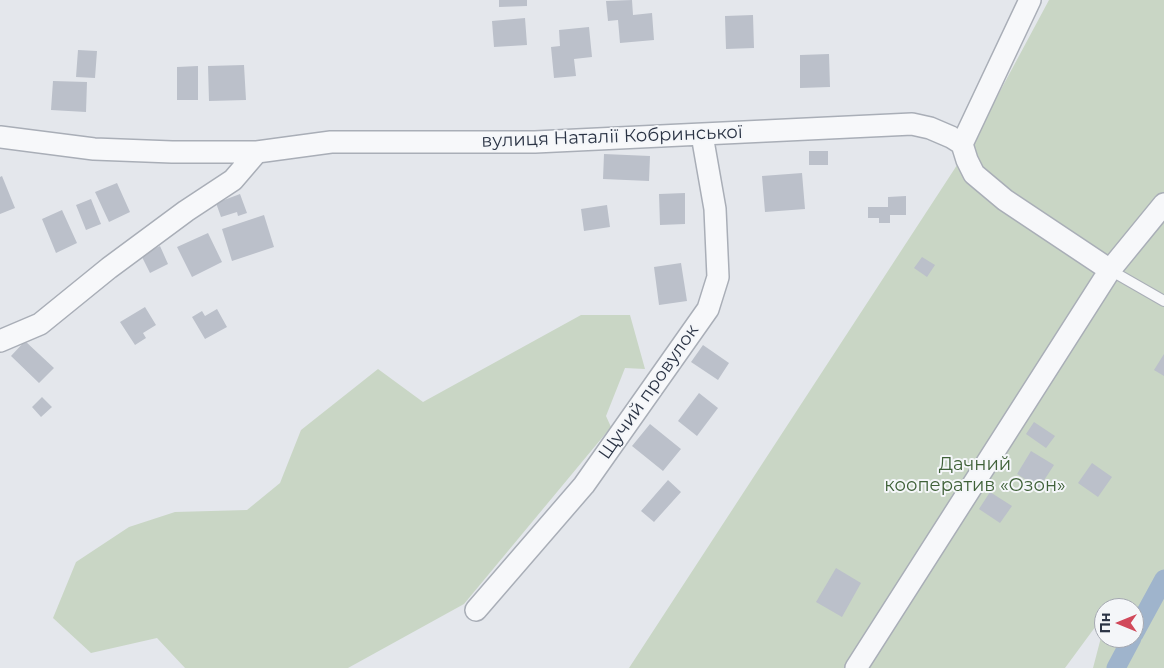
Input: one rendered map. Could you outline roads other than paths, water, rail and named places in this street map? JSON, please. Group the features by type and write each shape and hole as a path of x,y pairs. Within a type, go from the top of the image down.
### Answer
{"street":[{"path":"1030,0 962,144 966,160 974,174 1005,200 1110,270"},
{"name":"вулиця Наталії Кобринської","path":"0,137 94,149 172,152 257,152 331,142 535,142 912,124 930,128 962,144"},
{"name":"Щучий провулок","path":"476,610 584,485 708,309 718,278 716,209 702,135"},
{"path":"0,340 40,324 117,262 186,211 233,180 257,152"},
{"path":"856,668 1110,270 1164,204"}],"lane":[{"path":"1110,270 1164,301"}],"waterway":[{"path":"1144,616 1164,579"},
{"path":"1116,668 1127,648"}],"park label":[{"name":"Дачний кооператив «Озон»","path":"975,475"}]}
